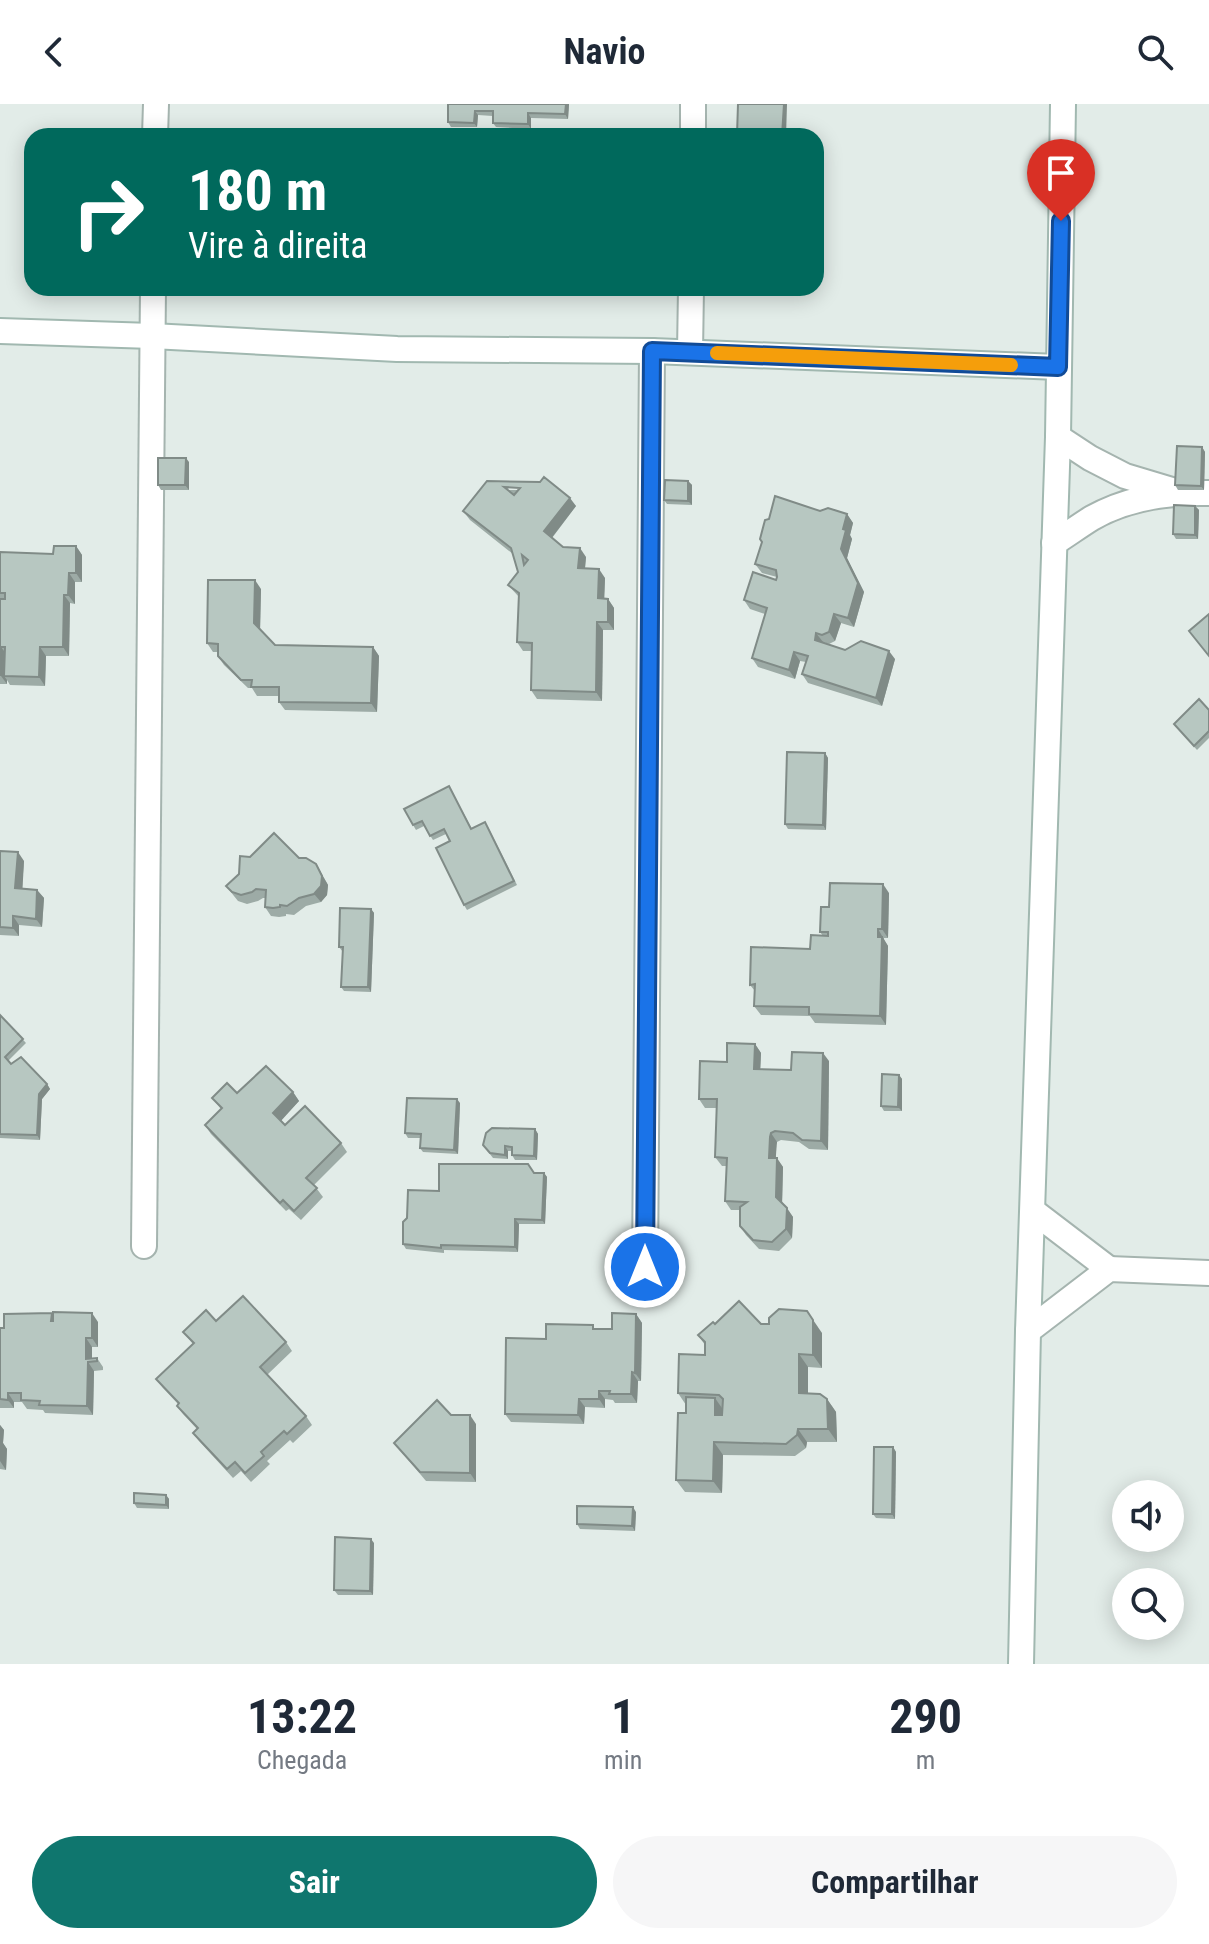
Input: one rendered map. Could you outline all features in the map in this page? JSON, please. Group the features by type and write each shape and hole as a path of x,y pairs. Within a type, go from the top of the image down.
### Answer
{"street":[{"path":"155,128 156,104"},
{"path":"693,104 693,128"},
{"path":"1021,1664 1028,1331 1058,437 1063,104"},
{"path":"144,1246 153,296"},
{"path":"690,352 691,296"},
{"path":"0,331 397,349 690,352 1058,367"},
{"path":"645,1267 652,351"},
{"path":"1058,437 1125,476 1179,493"},
{"path":"1054,543 1094,517 1131,501 1179,493 1209,493"},
{"path":"1033,1211 1109,1269 1209,1273"},
{"path":"1028,1331 1109,1269"}],"building":[{"path":"448,104 566,104 565,114 528,113 528,124 493,123 493,111 475,111 474,123 448,122"},
{"path":"738,104 784,104 782,128 737,128"},
{"path":"1177,446 1202,447 1201,486 1175,485"},
{"path":"158,458 186,458 185,485 158,485"},
{"path":"544,477 570,498 544,531 563,547 580,548 578,568 599,569 598,598 608,599 608,622 597,622 596,692 531,690 532,643 517,642 519,593 508,585 518,572 511,548 463,511 487,481 540,482","holes":["504,487 520,488 514,495"]},
{"path":"665,480 688,481 688,501 664,500"},
{"path":"775,496 820,511 828,508 847,514 841,549 858,583 848,618 834,614 829,632 822,635 816,633 815,640 845,650 861,641 889,651 876,698 802,674 808,656 794,652 789,670 752,658 767,608 744,600 753,572 776,580 777,577 776,570 755,564 765,520 769,519"},
{"path":"1174,505 1195,506 1195,535 1173,534"},
{"path":"54,546 76,546 76,573 69,573 68,595 64,595 63,647 40,647 39,677 4,676 5,647 1,647 0,676 0,599 5,599 5,593 0,593 0,552 53,554"},
{"path":"208,580 255,580 254,623 275,645 373,647 371,703 279,702 279,687 251,687 252,680 241,680 218,656 218,644 207,643"},
{"path":"1209,614 1209,656 1189,631"},
{"path":"1199,699 1209,710 1209,731 1194,746 1174,724"},
{"path":"787,752 825,753 823,825 785,824"},
{"path":"449,786 471,829 485,822 514,881 464,905 436,848 450,841 444,829 430,836 422,821 413,825 404,809"},
{"path":"274,833 299,858 316,864 322,876 321,886 314,894 299,898 287,906 273,908 265,907 266,890 256,889 241,895 226,886 239,874 240,856 250,857"},
{"path":"0,851 18,852 15,888 37,890 36,919 13,916 13,928 0,927"},
{"path":"830,883 883,884 882,929 878,929 878,937 882,937 880,1016 809,1014 809,1007 754,1006 755,984 750,985 751,947 810,949 811,935 828,936 828,932 820,932 821,907 829,907"},
{"path":"340,908 371,909 368,987 341,987 343,947 339,947"},
{"path":"0,1015 23,1039 5,1057 11,1064 21,1057 47,1084 39,1094 37,1135 0,1134"},
{"path":"727,1043 755,1044 754,1069 791,1070 792,1052 823,1053 821,1141 802,1140 793,1133 771,1133 769,1158 777,1158 776,1197 787,1208 786,1229 772,1242 753,1240 740,1226 740,1207 747,1202 725,1201 727,1158 715,1157 717,1099 699,1099 700,1061 727,1062"},
{"path":"266,1066 293,1092 273,1113 285,1125 305,1106 341,1143 306,1178 317,1188 294,1211 283,1200 280,1203 205,1125 222,1108 212,1098 227,1083 237,1093"},
{"path":"882,1074 899,1075 898,1107 881,1106"},
{"path":"407,1098 457,1099 454,1150 420,1148 421,1134 405,1133"},
{"path":"492,1128 535,1129 534,1156 512,1155 512,1147 505,1146 505,1155 490,1153 483,1145 486,1133"},
{"path":"439,1164 528,1164 534,1173 544,1173 542,1220 515,1219 515,1247 441,1245 441,1248 403,1244 408,1190 439,1191"},
{"path":"243,1296 286,1342 260,1367 306,1416 261,1452 264,1456 245,1473 235,1462 227,1469 193,1433 198,1428 156,1379 194,1343 183,1332 206,1310 216,1321"},
{"path":"739,1301 761,1324 769,1324 769,1318 779,1309 807,1311 813,1320 813,1355 799,1354 799,1393 820,1394 827,1399 828,1429 798,1429 797,1435 786,1444 714,1442 713,1481 676,1480 678,1413 686,1413 686,1397 715,1398 715,1415 722,1415 723,1399 719,1395 678,1393 679,1354 705,1355 705,1342 698,1335"},
{"path":"53,1312 92,1313 92,1338 86,1338 86,1359 97,1358 97,1361 88,1362 87,1406 39,1405 40,1401 21,1400 21,1393 8,1393 8,1400 0,1399 0,1328 4,1328 4,1314 52,1313 53,1321"},
{"path":"612,1313 636,1314 635,1373 632,1372 631,1394 599,1391 599,1399 579,1399 578,1415 505,1414 506,1338 546,1339 546,1324 593,1325 593,1329 612,1329"},
{"path":"437,1400 451,1415 470,1415 470,1473 420,1472 394,1443"},
{"path":"874,1447 893,1447 892,1514 873,1514"},
{"path":"134,1493 166,1495 166,1505 134,1503"},
{"path":"577,1506 633,1507 632,1526 577,1524"},
{"path":"335,1537 371,1539 370,1591 334,1590"}],"slow traffic":[{"path":"717,353 1011,365"}],"route":[{"path":"645,1267 652,351 1058,367 1061,221"}]}
